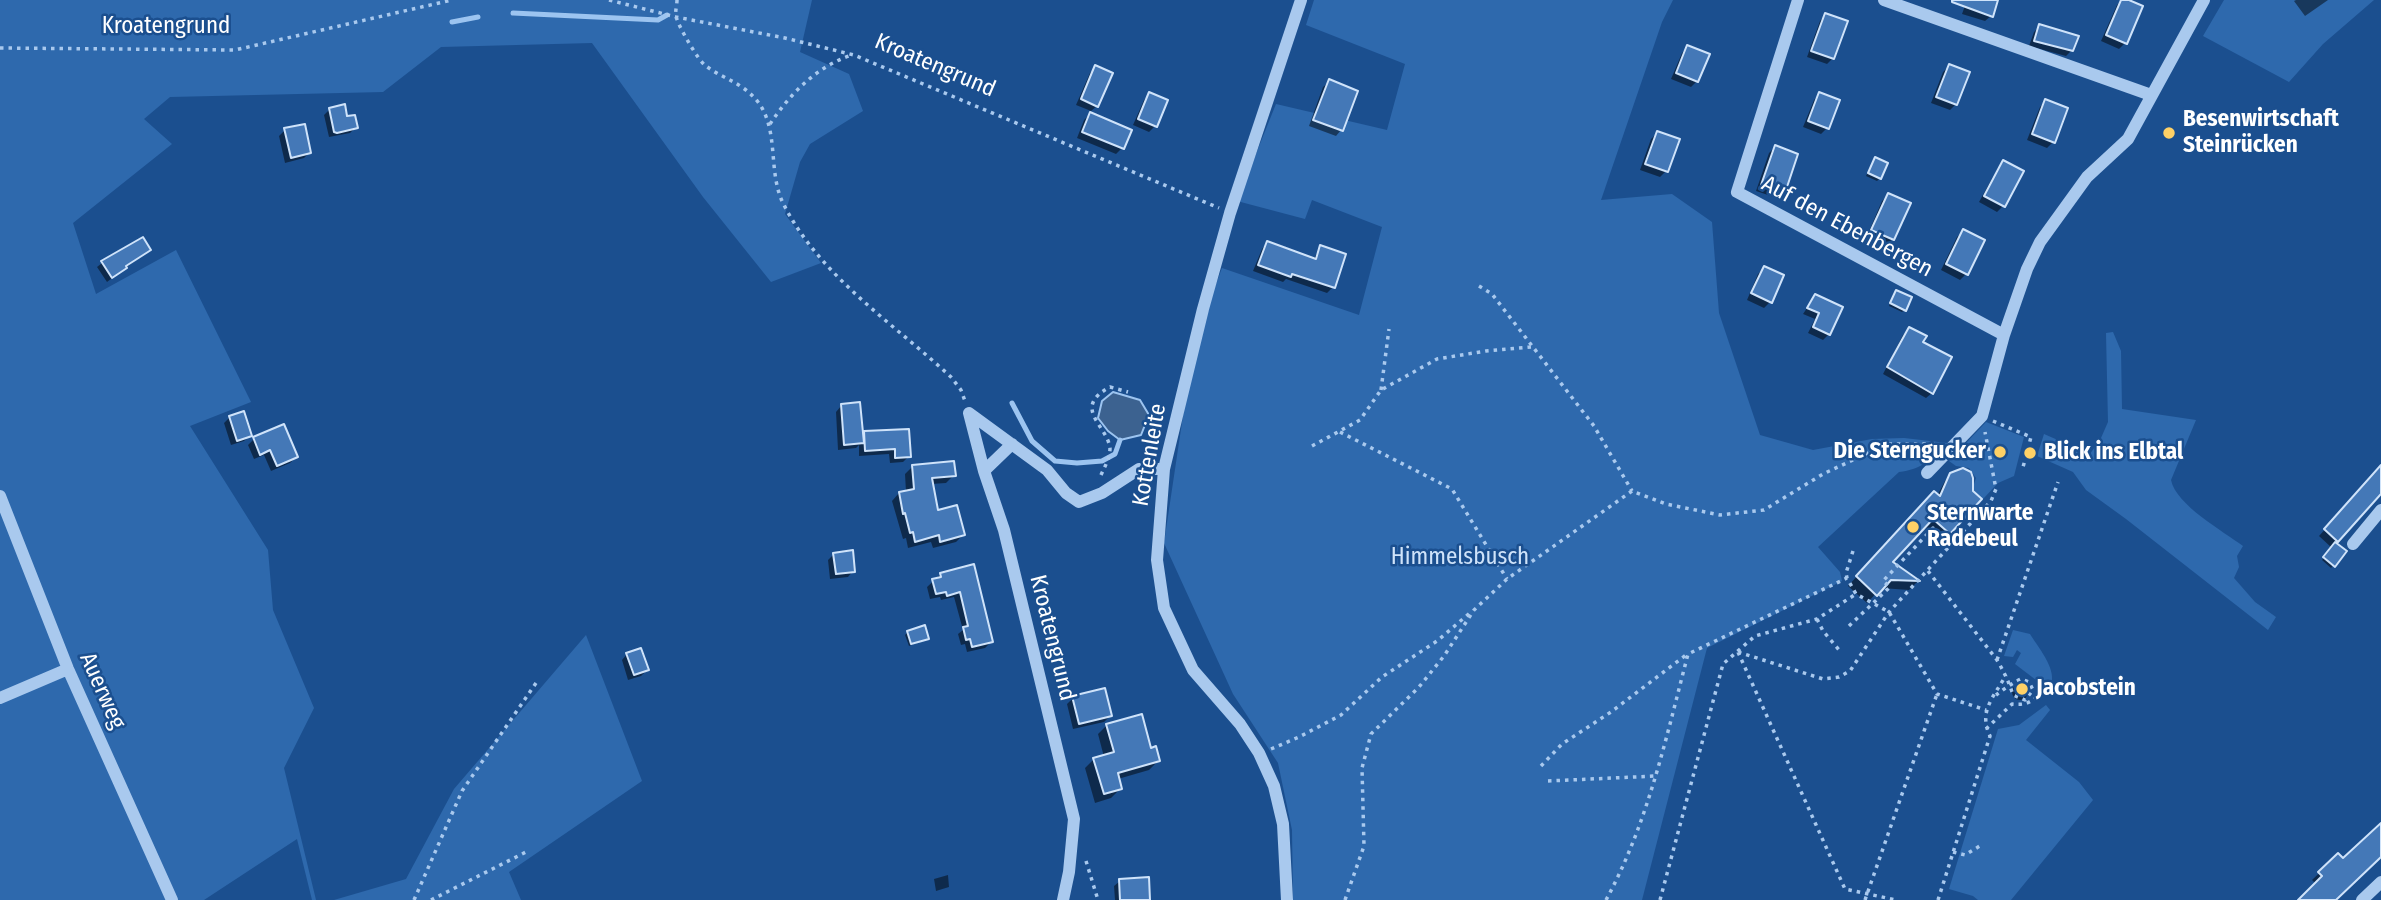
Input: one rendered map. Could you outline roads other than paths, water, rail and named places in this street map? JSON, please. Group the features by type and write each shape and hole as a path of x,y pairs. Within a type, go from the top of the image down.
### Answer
{"street":[{"name":"Kottenleite","path":"1287,900 1283,824 1274,786 1259,753 1240,724 1193,670 1164,608 1157,560 1164,469 1203,309 1230,213 1301,0"},
{"name":"Auf den Ebenbergen","path":"1798,0 1737,192 2004,335"},
{"path":"1884,0 2151,95"},
{"path":"1927,473 1982,416 2004,335 2026,269 2040,242 2087,177 2128,139 2202,4"},
{"name":"Kroatengrund","path":"1012,443 969,412 984,471 1004,530 1074,819 1063,900"},
{"path":"984,471 1012,443 1047,470 1066,493 1079,502 1102,493 1139,469 1164,469"},
{"name":"Auerweg","path":"0,496 68,669 172,900"},
{"path":"2353,544 2381,510"},
{"path":"0,698 68,669"},
{"path":"2362,900 2381,883"}],"waterway":[{"path":"513,13 658,20 667,15"},
{"path":"452,22 478,17"},
{"path":"1012,403 1032,441 1055,461 1102,461 1115,454 1120,440"}],"place":[{"name":"Besenwirtschaft Steinrücken","path":"2169,133"},
{"name":"Die Sterngucker","path":"2000,452"},
{"name":"Blick ins Elbtal","path":"2030,453"},
{"name":"Sternwarte Radebeul","path":"1913,527"},
{"name":"Jacobstein","path":"2022,689"}],"park label":[{"name":"Himmelsbusch","path":"1460,558"}]}
